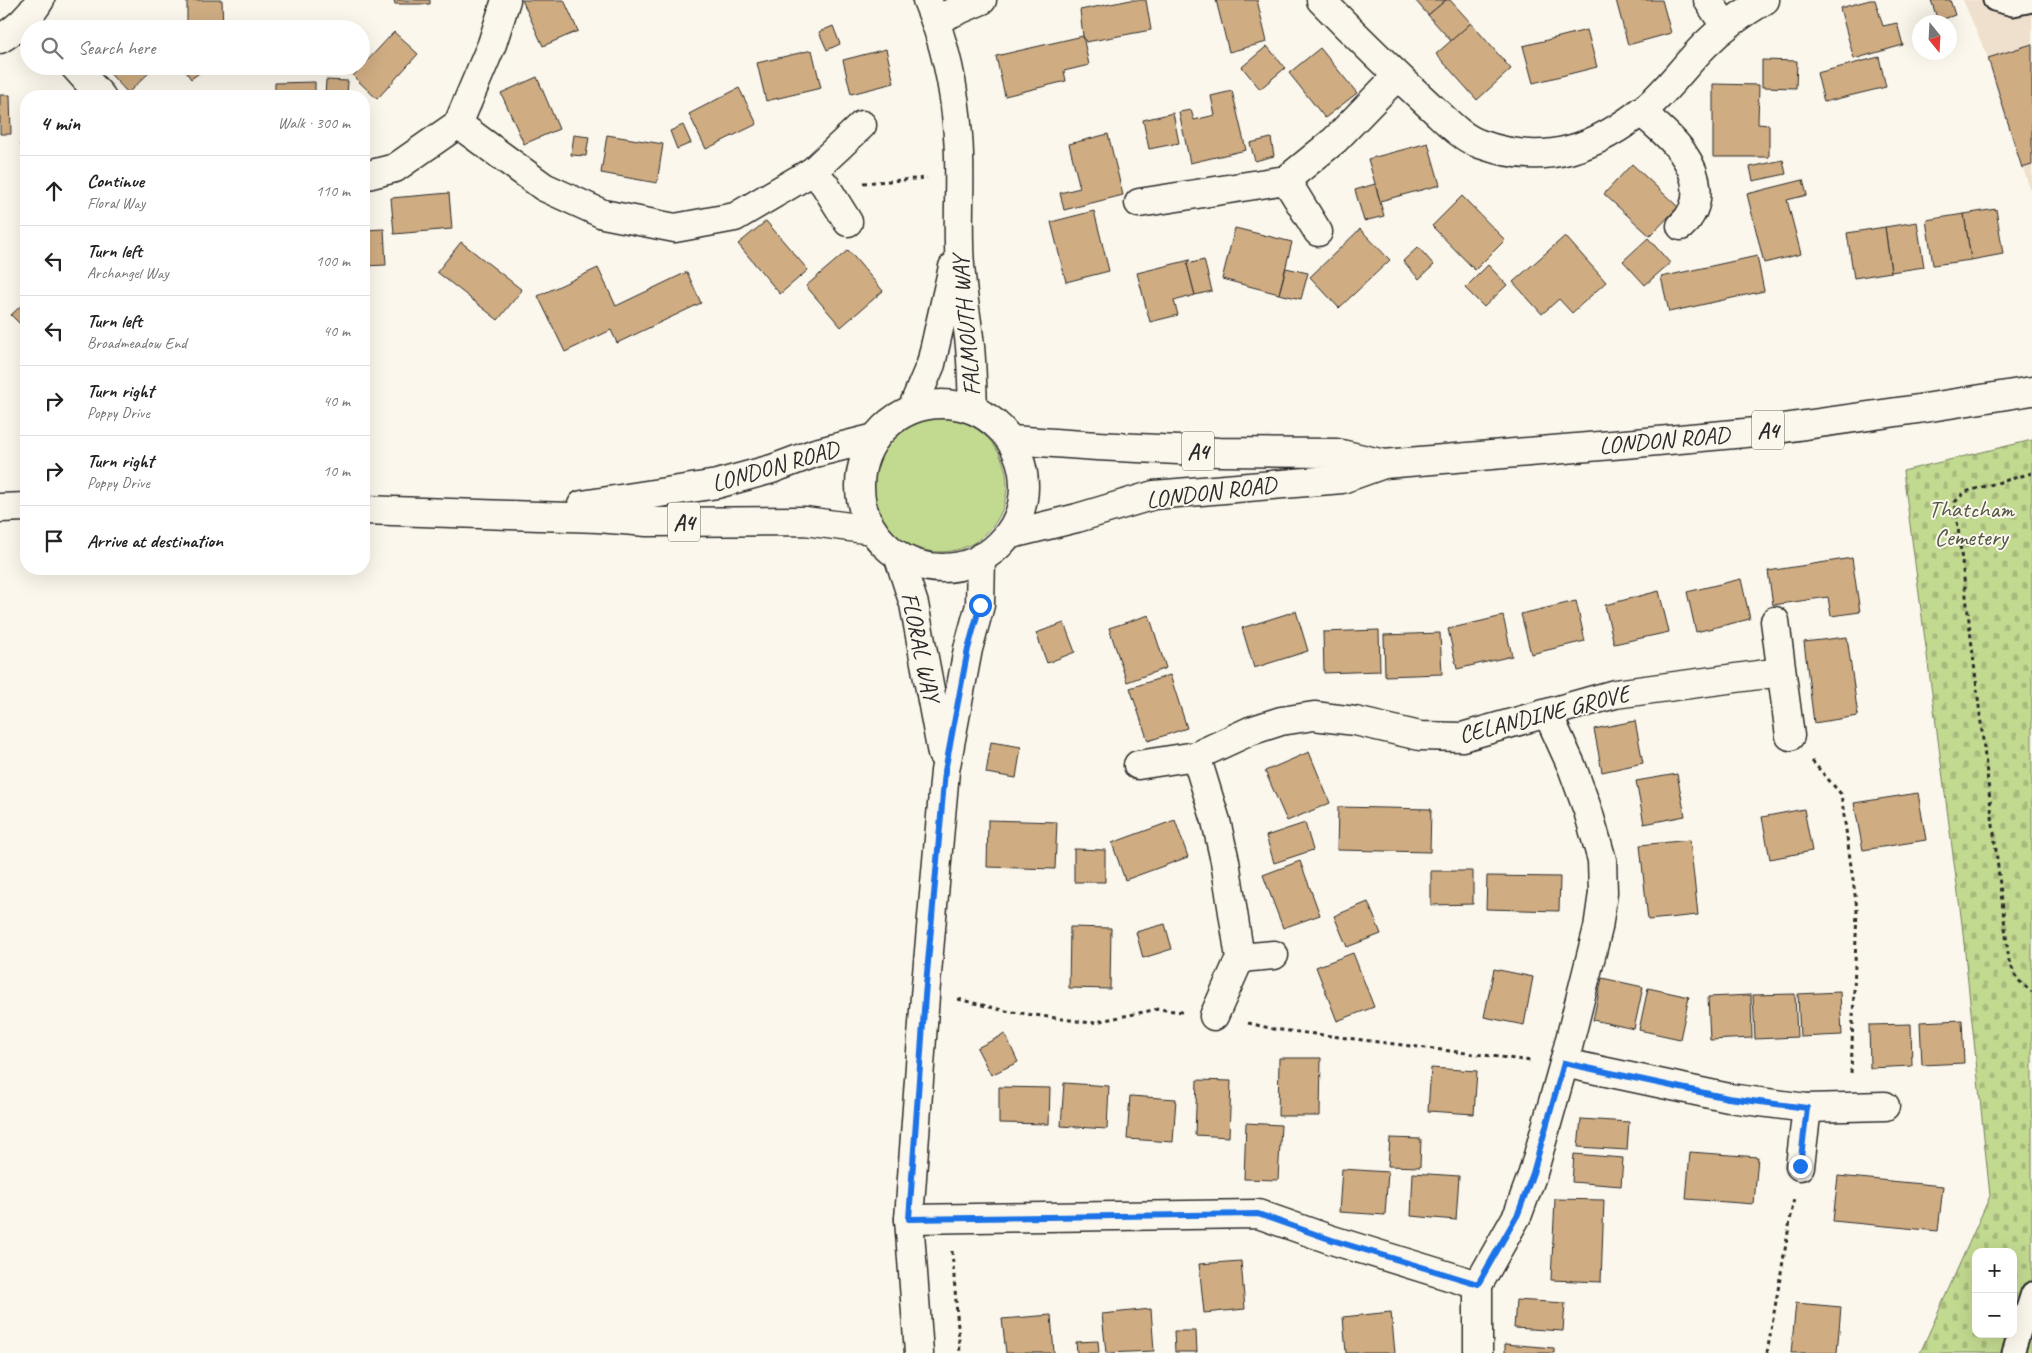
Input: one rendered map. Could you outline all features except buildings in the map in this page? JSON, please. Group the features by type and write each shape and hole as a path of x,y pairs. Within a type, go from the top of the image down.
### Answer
{"street":[{"path":"370,174 394,168 458,124 492,44 506,0"},
{"path":"931,10 982,0"},
{"path":"1321,0 1397,76 1463,135 1479,144 1522,153 1562,153 1603,138 1641,111 1726,26 1765,0"},
{"path":"1708,0 1726,26"},
{"name":"FALMOUTH WAY","path":"931,10 946,58 955,100 959,175 959,243 962,288 969,338 973,409"},
{"path":"0,39 20,26"},
{"path":"82,75 96,90"},
{"path":"1139,203 1286,180 1335,140 1397,76"},
{"path":"1641,111 1682,151 1692,169 1696,183 1694,207 1690,218 1681,226"},
{"path":"458,124 544,187 602,214 675,228 734,217 819,178 862,125"},
{"path":"819,178 848,222"},
{"path":"1286,180 1318,232"},
{"name":"FALMOUTH WAY","path":"912,409 931,364 959,243"},
{"name":"LONDON ROAD","path":"1008,535 1077,518 1154,495 1342,479 1384,464 1636,444 1756,432 2032,391"},
{"name":"A4","path":"950,403 973,409 994,422 1011,440 1021,462 1025,486 1020,512 1008,535 989,553 966,565 940,568 913,563 898,555 890,550 872,530 861,505 859,479 866,453 879,431 899,414 912,409 924,405 950,403"},
{"name":"LONDON ROAD","path":"496,515 609,502 718,484 772,469 814,453 875,438"},
{"name":"LONDON ROAD","path":"1011,440 1218,452 1337,453 1384,464"},
{"path":"0,508 20,508"},
{"name":"LONDON ROAD","path":"370,510 598,518 647,522 805,521 872,530"},
{"name":"FLORAL WAY","path":"898,555 914,604 945,771"},
{"name":"FLORAL WAY","path":"919,1353 909,1219 925,996 945,771 968,649 980,605 981,557"},
{"path":"1775,621 1790,736"},
{"name":"CELANDINE GROVE","path":"1138,765 1196,756 1250,731 1281,722 1314,716 1355,721 1420,736 1462,737 1615,694 1781,672"},
{"path":"1478,1353 1478,1284 1518,1214 1533,1173 1564,1063 1598,928 1603,893 1602,860 1588,810 1572,767 1548,714"},
{"path":"1196,756 1218,829 1240,958 1214,1016"},
{"path":"1240,958 1274,954"},
{"path":"1564,1063 1728,1098 1807,1108 1886,1106"},
{"path":"1800,1166 1807,1108"},
{"path":"909,1219 1258,1214 1332,1240 1478,1284"}],"lane":[{"path":"1994,0 2014,5 2032,2"},
{"path":"2013,1353 2032,1293"}],"path":[{"path":"819,178 959,175"},
{"path":"2032,473 1965,492 1955,502 2009,961 2017,979 2032,992"},
{"path":"1790,736 1841,794 1857,909 1850,1107"},
{"path":"1767,1353 1800,1166"},
{"path":"950,1219 960,1353"}],"shaded area":[{"path":"1963,0 2032,0 2032,196 1988,58"}],"green space":[{"path":"940,418 966,423 987,438 1002,459 1007,485 1002,511 987,532 966,547 940,552 914,547 893,532 878,511 873,485 878,459 893,438 914,423"},
{"name":"Thatcham Cemetery","path":"2032,440 2032,1353 1920,1353 1990,1196 1962,924 1903,471"}],"route":[{"path":"980,605 968,649 945,771 925,996 909,1219 1258,1214 1332,1240 1478,1284 1518,1214 1533,1173 1564,1063 1728,1098 1807,1108 1800,1166"}]}
